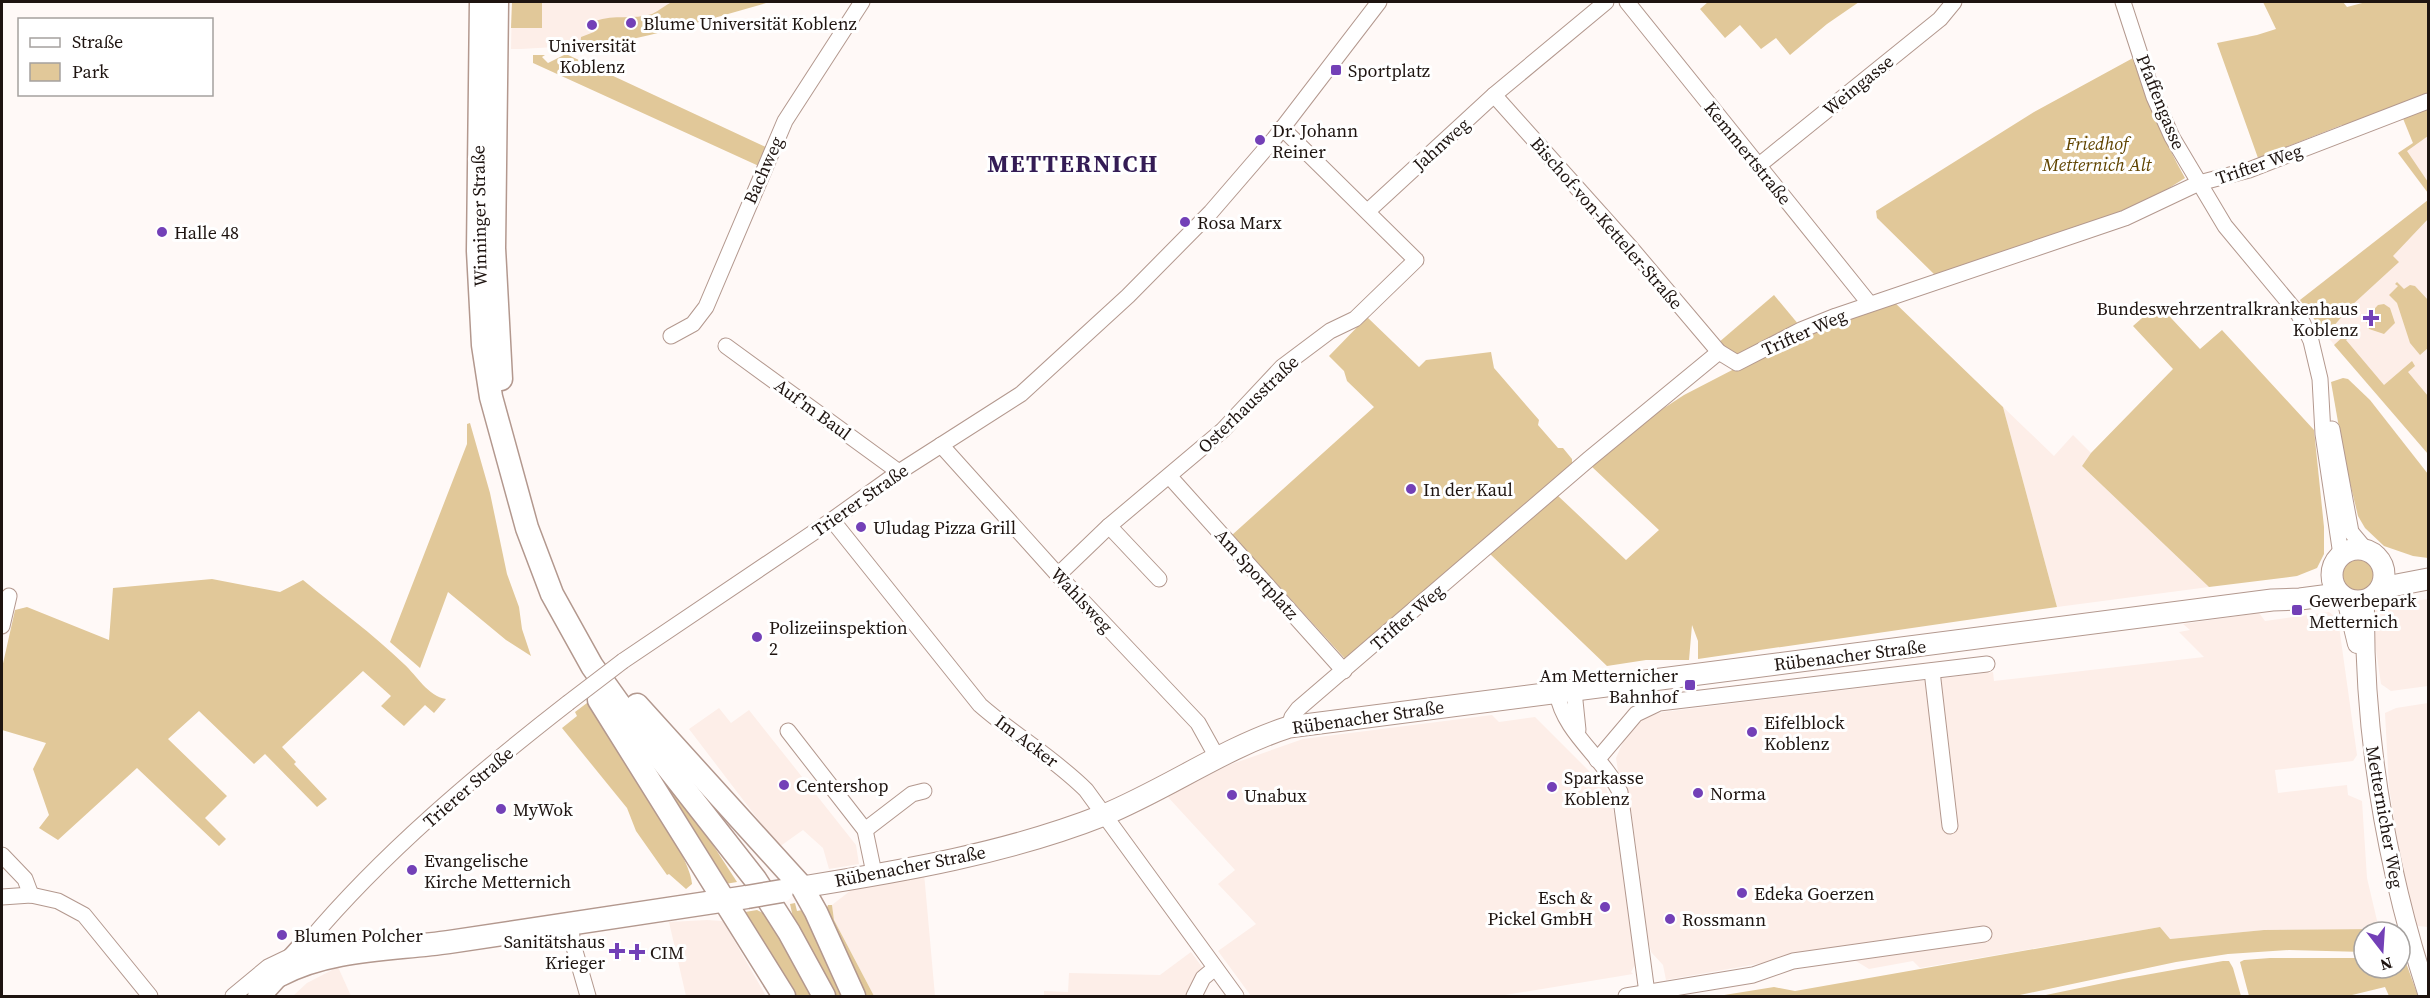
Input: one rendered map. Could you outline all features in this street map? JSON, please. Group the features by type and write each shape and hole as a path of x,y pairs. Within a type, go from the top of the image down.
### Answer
{"main road":[{"name":"Winninger Straße","path":"481,2 479,274 486,373 515,491 552,594 574,635"},
{"name":"Winninger Straße","path":"497,2 494,248 502,392 501,428"},
{"name":"Rübenacher Straße","path":"2351,585 2357,549 2366,550"},
{"path":"2351,585 2384,581 2383,567 2377,557 2366,550"},
{"path":"2383,567 2428,574"},
{"name":"Rübenacher Straße","path":"280,975 309,962 347,954 447,942 747,897 1010,845 1103,815 1289,727 2272,600 2300,599 2351,585 2428,579"},
{"path":"574,635 595,651 792,889 816,912 854,996"},
{"path":"574,635 577,656 583,673 784,996"},
{"path":"574,635 619,704 755,879 793,939 824,996"},
{"name":"Rübenacher Straße","path":"303,948 316,946 347,954"},
{"name":"Trierer Straße","path":"259,996 303,948"}],"street":[{"name":"Bachweg","path":"671,336 693,324 706,307 785,121 862,2"},
{"name":"Trierer Straße","path":"233,996 267,967 303,948 330,916 392,853 513,747 568,703 623,661 899,472 1021,393 1078,344 1174,251 1248,171 1379,2"},
{"name":"Jahnweg","path":"1368,211 1494,95 1606,2"},
{"name":"Kemmertstraße","path":"1627,2 1869,303"},
{"name":"Weingasse","path":"1758,166 1940,19 1954,2"},
{"name":"Pfaffengasse","path":"2123,2 2154,97 2172,137 2226,226 2301,319 2315,352 2327,401 2351,532 2366,550"},
{"name":"Bischof-von-Ketteler-Straße","path":"1494,95 1631,248 1719,352"},
{"name":"Trifter Weg","path":"1289,727 1298,709 1589,459 1719,352 1737,363 1801,330 1869,303 2125,218 2199,183 2249,170 2428,101"},
{"path":"1282,128 1368,211"},
{"name":"Osterhausstraße","path":"1058,575 1109,526 1170,477 1222,430 1282,368 1330,331 1355,319 1416,260 1368,211"},
{"name":"Auf'm Baul","path":"726,346 899,472"},
{"name":"Pfaffengasse","path":"2320,379 2323,434 2351,585"},
{"name":"Wahlsweg","path":"940,445 1058,575 1198,723 1218,759"},
{"name":"Am Sportplatz","path":"1170,477 1344,671"},
{"name":"Im Acker","path":"832,520 980,705 1068,772 1086,790 1236,996"},
{"path":"1109,526 1160,579"},
{"name":"Metternicher Weg","path":"2351,585 2384,833 2399,898 2428,996"},
{"path":"2,626 9,596"},
{"name":"Rübenacher Straße","path":"1597,760 1636,714 1652,705 1988,664"},
{"name":"Rübenacher Straße","path":"1932,671 1950,826"},
{"path":"1565,692 1562,710 1580,739 1617,784 1623,800 1647,993"},
{"path":"789,731 865,830 874,873"},
{"path":"865,830 912,794 924,791"},
{"path":"2,855 25,879 31,895"},
{"path":"2,897 31,895 58,901 84,915 150,996"},
{"path":"570,923 573,944 588,996"},
{"path":"1626,996 1753,975 1793,961 1984,934"},
{"path":"1194,996 1203,978 1215,968"}],"shaded area":[{"name":"Universität Koblenz","path":"512,2 757,2 686,22 572,46 511,49"},
{"path":"2428,106 2428,193 2398,153 2413,143 2402,116"},
{"name":"Bundeswehrzentralkrankenhaus Koblenz","path":"2428,200 2428,454 2326,335 2300,300"},
{"path":"2003,407 2054,456 2073,435 2091,453 2082,466 2209,587 2057,607"},
{"path":"2428,599 2428,686 2391,691 2381,684 2371,616 2379,606"},
{"path":"2329,612 2338,619 2357,755 2353,761 2275,770 2278,793 2347,785 2348,795 2362,801 2367,878 2377,920 2352,920 2352,929 2264,930 2169,939 2160,927 1920,968 1913,961 1869,969 1838,950 1666,980 1663,965 1651,952 1648,939 1630,802 1618,771 1616,758 1623,742 1637,724 1648,716 1663,712 1993,672 1994,681 2204,657 2179,632 2190,630 2183,624 2259,613 2265,621"},
{"path":"2428,703 2428,927 2418,926 2412,920 2389,787 2385,713 2396,708"},
{"path":"719,708 731,723 749,710 856,845 859,864 829,869 823,848 803,830 779,847 689,729"},
{"path":"1492,715 1499,722 1535,717 1606,788 1619,837 1635,965 1631,972 1633,974 1499,996 1251,996 1218,951 1256,924 1218,884 1235,870 1167,796 1229,765 1303,739"},
{"path":"924,873 935,996 874,996 834,920 832,905 850,891"},
{"path":"723,921 766,996 686,996 669,922"},
{"path":"1191,952 1205,971 1191,996 1044,996 1044,991 1068,992 1069,973 1160,975"},
{"path":"338,967 351,996 293,996 307,983"}],"green space":[{"path":"512,2 542,2 542,28 511,28"},
{"path":"672,2 770,2 652,34 580,48 581,37 594,32 595,21 652,14"},
{"path":"1708,2 1859,2 1827,24 1790,55 1776,38 1761,49 1740,25 1725,38 1700,9"},
{"path":"2263,2 2343,2 2347,7 2366,2 2428,2 2428,95 2344,129 2342,125 2258,158 2217,43 2276,29"},
{"path":"566,54 768,148 761,167 533,63 533,55 545,55 542,57 548,63"},
{"name":"Friedhof Metternich Alt","path":"2133,58 2156,119 2185,178 2144,204 1936,276 1877,218 1876,211 2034,112"},
{"path":"2428,106 2428,136 2407,151 2428,182 2428,193 2398,153 2413,143 2402,116"},
{"path":"2428,200 2428,219 2393,256 2399,262 2351,306 2326,335 2300,300"},
{"path":"2397,282 2404,289 2410,285 2415,286 2428,300 2428,348 2420,355 2410,343 2397,303 2389,295 2398,286 2395,284"},
{"path":"1774,295 1799,325 1733,359 1718,343"},
{"path":"1892,300 2003,407 2057,607 1698,659 1698,641 1692,625 1689,660 1646,660 1607,666 1488,552 1556,494 1626,560 1659,530 1590,465 1632,429 1684,395 1792,339"},
{"path":"2158,304 2200,349 2222,330 2314,430 2324,527 2324,554 2317,568 2297,576 2209,587 2082,466 2091,453 2173,369 2133,326"},
{"path":"2384,304 2390,308 2395,323 2384,334 2369,329 2365,319 2378,305"},
{"path":"1367,317 1419,367 1426,360 1491,352 1494,368 1539,420 1538,425 1558,448 1563,448 1572,459 1572,468 1348,662 1232,535 1374,407 1347,381 1344,371 1329,356"},
{"path":"2346,334 2351,336 2346,340 2384,385 2412,361 2415,366 2408,372 2428,396 2428,454 2334,345"},
{"path":"2343,378 2348,379 2370,400 2428,474 2428,558 2413,556 2384,546 2365,528 2358,516 2345,462 2331,382"},
{"path":"470,423 490,493 507,574 519,607 522,629 531,656 506,640 448,592 420,668 390,642 467,444 467,424"},
{"path":"2358,559 2370,563 2374,575 2370,587 2358,591 2346,587 2342,575 2346,563"},
{"path":"212,579 280,592 303,580 380,642 428,690 446,699 434,713 425,705 404,726 381,706 391,696 363,671 282,747 296,762 294,764 327,799 317,807 265,754 254,764 199,711 168,739 227,796 205,818 226,839 219,846 137,768 58,840 39,828 49,815 33,769 46,743 2,730 2,668 15,610 27,607 109,640 113,588"},
{"path":"591,700 649,794 679,849 689,870 692,884 686,889 669,874 667,875 636,831 627,808 562,728 577,716 575,712"},
{"path":"635,741 702,828 737,882 725,884"},
{"path":"795,903 797,911 807,909 848,996 834,996 794,922 790,904"},
{"path":"828,905 832,905 834,920 874,996 863,996 826,910"},
{"path":"757,910 769,916 814,996 795,996 745,912"},
{"path":"2160,927 2170,939 2264,930 2352,929 2352,952 2289,950 2228,954 2176,962 2015,996 1718,996 1774,987 1795,991"},
{"path":"2352,958 2352,980 2412,979 2418,996 2389,996 2385,987 2348,996 2249,996 2240,962 2244,960"},
{"path":"2229,961 2233,968 2241,996 2041,996 2123,979"}],"place":[{"name":"Blume Universität Koblenz","path":"631,23"},
{"name":"Universität Koblenz","path":"592,25"},
{"name":"Sportplatz","path":"1336,70"},
{"name":"Dr. Johann Reiner","path":"1260,140"},
{"name":"Rosa Marx","path":"1185,222"},
{"name":"Halle 48","path":"162,232"},
{"name":"Bundeswehrzentralkrankenhaus Koblenz","path":"2371,318"},
{"name":"In der Kaul","path":"1411,489"},
{"name":"Uludag Pizza Grill","path":"861,527"},
{"name":"Gewerbepark Metternich","path":"2297,610"},
{"name":"Polizeiinspektion 2","path":"757,637"},
{"name":"Am Metternicher Bahnhof","path":"1690,685"},
{"name":"Eifelblock Koblenz","path":"1752,732"},
{"name":"Centershop","path":"784,785"},
{"name":"Sparkasse Koblenz","path":"1552,787"},
{"name":"Norma","path":"1698,793"},
{"name":"Unabux","path":"1232,795"},
{"name":"MyWok","path":"501,809"},
{"name":"Evangelische Kirche Metternich","path":"412,870"},
{"name":"Edeka Goerzen","path":"1742,893"},
{"name":"Esch & Pickel GmbH","path":"1605,907"},
{"name":"Rossmann","path":"1670,919"},
{"name":"Blumen Polcher","path":"282,935"},
{"name":"Sanitätshaus Krieger","path":"617,951"},
{"name":"CIM","path":"637,952"}],"district":[{"name":"METTERNICH","path":"1073,163"}]}
